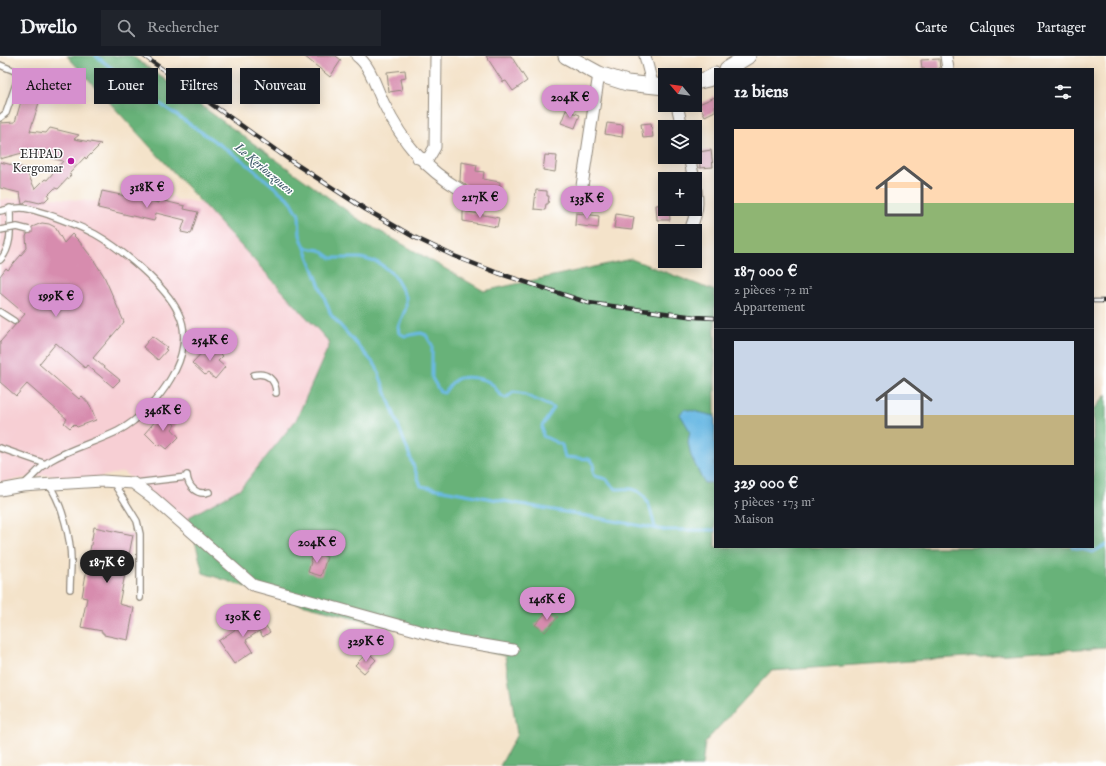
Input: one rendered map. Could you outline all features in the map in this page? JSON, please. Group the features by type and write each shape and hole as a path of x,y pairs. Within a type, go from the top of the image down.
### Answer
{"main road":[{"path":"566,56 599,74 627,83 658,87"},
{"path":"729,68 748,56"},
{"path":"702,80 714,75"}],"street":[{"path":"357,56 364,61 384,105 404,140 418,158 443,179 461,190"},
{"path":"418,158 428,159 435,146 436,56"},
{"path":"645,56 658,85"},
{"path":"946,56 948,68"},
{"path":"582,186 599,74"},
{"path":"0,490 22,486 102,481 133,483 152,497 253,585 448,638 513,650"}],"lane":[{"path":"0,65 15,71 18,78 6,112 0,118"},
{"path":"0,260 6,251 9,241 10,208"},
{"path":"0,211 10,208 34,210 64,220 95,234 120,252 158,284 169,296 179,312 183,329 184,342 181,360 171,379 161,393 139,416 120,430 52,460 22,486"},
{"path":"0,230 17,227 29,230"},
{"path":"0,312 14,322"},
{"path":"254,375 260,374 268,377 274,383 276,393"},
{"path":"0,448 46,464"},
{"path":"133,483 187,476 193,489 201,493 209,492"},
{"path":"115,482 116,487 138,521 141,543 140,598"},
{"path":"49,484 62,514 69,541 71,560 70,589"}],"shaded area":[{"path":"173,196 177,200 215,204 327,336 342,384 230,505 205,519 185,522 123,472 86,480 46,475 0,482 0,200 45,197 92,201"}],"green space":[{"path":"67,56 132,56 149,68 94,68 94,85 86,77 86,68 78,68"},
{"path":"158,75 166,80 166,104 199,104 357,218 484,291 631,259 714,291 714,548 1094,548 1094,409 1106,395 1106,647 771,671 705,742 702,766 500,766 517,734 505,656 290,601 203,573 189,517 241,488 296,420 330,343 111,104 158,104"}],"water":[{"path":"684,409 714,416 714,483 704,483 691,456 688,442 690,431 680,414"}],"building":[{"path":"304,56 336,56 341,60 330,77"},
{"path":"486,56 511,56 527,81 513,91 506,81 503,82"},
{"path":"939,59 940,68 922,68 921,60"},
{"path":"405,70 406,78 400,79 402,90 389,92 387,72"},
{"path":"714,97 714,112 705,116 702,110 702,103"},
{"name":"EHPAD Kergomar","path":"20,104 39,104 30,131 46,133 50,128 79,135 74,139 101,144 86,159 85,157 69,174 71,175 58,189 55,188 48,195 49,197 45,201 40,203 27,200 24,204 22,204 20,193 0,188 0,162 25,168 35,189 45,179 47,180 63,161 26,152 0,159 0,123 15,122"},
{"path":"566,110 580,115 575,128 561,123"},
{"path":"607,123 623,125 622,137 605,134"},
{"path":"651,123 653,137 643,138 641,124"},
{"path":"711,150 713,167 700,168 700,164 702,164 702,152"},
{"path":"545,155 557,156 555,172 543,170"},
{"path":"461,162 477,165 476,171 484,172 483,179 500,182 499,193 468,188 460,181"},
{"path":"536,190 547,191 547,196 549,196 548,204 546,204 545,210 534,209"},
{"path":"102,191 159,203 160,200 185,206 184,209 198,212 191,234 181,232 185,220 156,213 154,221 98,208"},
{"path":"656,205 658,205 658,216 670,216 670,220 657,220"},
{"path":"463,211 499,218 497,227 463,221"},
{"path":"576,213 599,216 598,228 575,225"},
{"path":"616,214 634,217 632,230 614,228"},
{"path":"42,223 55,227 64,243 72,234 79,241 104,276 124,322 93,358 120,380 113,387 87,365 85,368 56,343 39,364 79,399 82,396 90,405 96,420 77,427 74,424 70,428 64,423 67,419 27,384 16,396 0,382 0,342 25,314 0,293 0,276 6,268 8,270 27,248 26,237 27,234 32,233 32,227"},
{"path":"152,336 167,347 165,349 167,350 158,360 143,347"},
{"path":"210,344 223,356 218,361 225,367 215,379 208,373 205,375 192,363"},
{"path":"163,412 175,425 172,429 179,437 167,449 161,444 158,446 145,433"},
{"path":"94,527 133,535 119,604 134,608 128,640 104,635 102,631 81,627 87,598 82,597"},
{"path":"313,552 327,557 321,576 308,572"},
{"path":"549,609 558,617 545,632 535,625"},
{"path":"260,613 265,621 263,622 270,632 263,637 259,631 246,640 253,651 234,664 218,641"},
{"path":"368,652 376,660 364,673 355,665"}],"waterway":[{"path":"96,56 140,90 242,160 291,201 299,215 300,235 331,315 376,366 421,486 664,530"},
{"name":"Le Kerlouzouen","path":"306,248 320,250 331,258 361,258 379,263 394,275 406,297 406,308 398,327 399,333 405,336 421,333 426,335 432,345 432,378 440,392 444,393 454,381 468,377 485,380 493,385 500,395 506,398 513,392 521,393 554,408 542,426 543,436 562,445 565,457 589,459 594,464 593,472 595,476 606,479 616,489 631,489 640,492 647,501 655,528 657,528"},
{"name":"Le Kerlouzouen","path":"663,530 714,530"},
{"name":"Le Kerlouzouen","path":"1076,548 1093,552 1106,545"}],"railway":[{"path":"144,56 291,161 365,209 414,237 454,256 498,273 589,303 695,317 714,318"},
{"path":"1094,301 1106,301"}],"place":[{"name":"EHPAD Kergomar","path":"71,161"}]}
